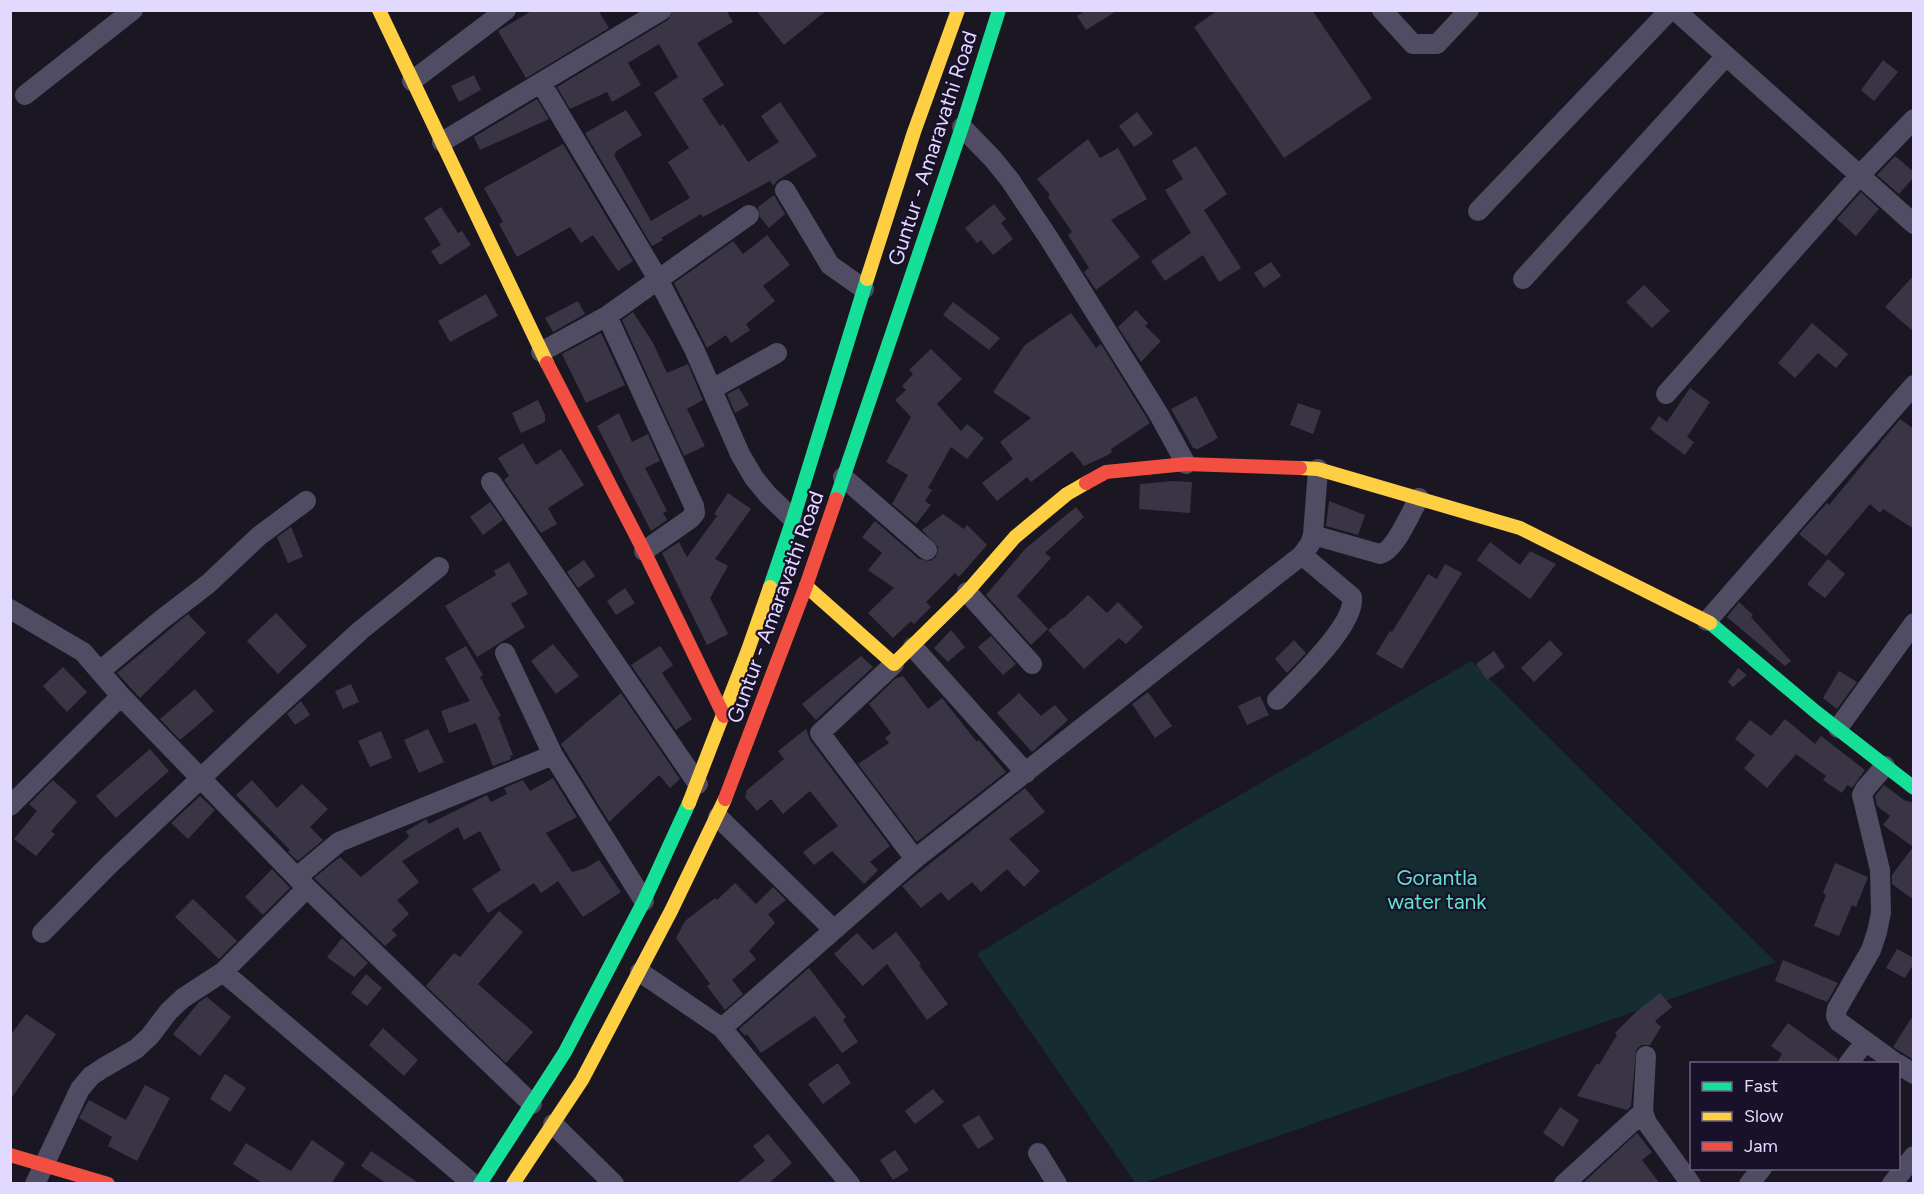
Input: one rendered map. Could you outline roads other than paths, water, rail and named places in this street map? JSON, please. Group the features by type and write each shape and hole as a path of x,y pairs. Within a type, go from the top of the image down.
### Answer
{"main road":[{"path":"379,10 541,352 644,551 724,716"},
{"name":"Guntur - Amaravathi Road","path":"480,1184 565,1052 644,902 698,784 794,519 914,132 958,10"},
{"name":"Guntur - Amaravathi Road","path":"513,1184 582,1080 640,972 718,817 758,718 806,586 962,127 999,10"},
{"path":"806,586 894,664 913,648 967,592 1015,537 1067,494 1106,472 1186,464 1318,469 1520,528 1707,621 1914,788"},
{"path":"10,1155 108,1184"}],"street":[{"path":"25,95 133,10"},
{"path":"412,81 507,10"},
{"path":"442,142 662,10"},
{"path":"1382,10 1413,44 1437,44 1469,10"},
{"path":"1478,211 1672,10 1914,224"},
{"path":"1523,279 1726,56"},
{"path":"541,83 658,279 694,350 740,454 754,478 768,495 794,519"},
{"path":"1666,394 1860,176 1914,119"},
{"path":"962,127 1010,180 1042,228 1158,413 1186,464"},
{"path":"785,190 830,265 864,289"},
{"path":"541,352 607,316 749,215"},
{"path":"607,316 694,506 694,513 690,519 644,551"},
{"path":"712,389 777,353"},
{"path":"1707,621 1914,385"},
{"path":"722,1028 915,859 1302,555 1313,535 1318,469"},
{"path":"843,477 927,550"},
{"path":"491,482 698,784"},
{"path":"1313,535 1380,554 1384,553 1392,546 1419,498"},
{"path":"100,671 208,584 260,536 306,501"},
{"path":"1277,700 1326,648 1350,613 1353,604 1352,597 1302,555"},
{"path":"42,933 129,846 361,630 439,567"},
{"path":"967,592 1032,664"},
{"path":"10,609 83,652 121,696 302,882 532,1104"},
{"path":"1838,728 1914,622"},
{"path":"913,648 1026,773"},
{"path":"505,653 553,755 644,902"},
{"path":"894,664 820,733 915,859"},
{"path":"10,806 121,696"},
{"path":"35,1184 80,1089 91,1076 136,1049 183,998 223,972 339,843 553,755"},
{"path":"1885,766 1862,795 1880,870 1881,913 1870,950 1837,1009 1836,1016 1839,1022 1895,1062"},
{"path":"718,817 834,930"},
{"path":"223,972 473,1184"},
{"path":"640,972 722,1028 850,1184"},
{"path":"1850,1062 1865,1042"},
{"path":"1646,1056 1643,1112 1653,1133 1691,1184"},
{"path":"1900,1065 1914,1074"},
{"path":"1564,1184 1643,1112"},
{"path":"553,1124 614,1184"},
{"path":"1038,1153 1057,1184"},
{"path":"1892,1184 1914,1156"},
{"path":"1749,1184 1760,1170"}],"park label":[{"name":"Gorantla water tank","path":"1437,889"}]}
